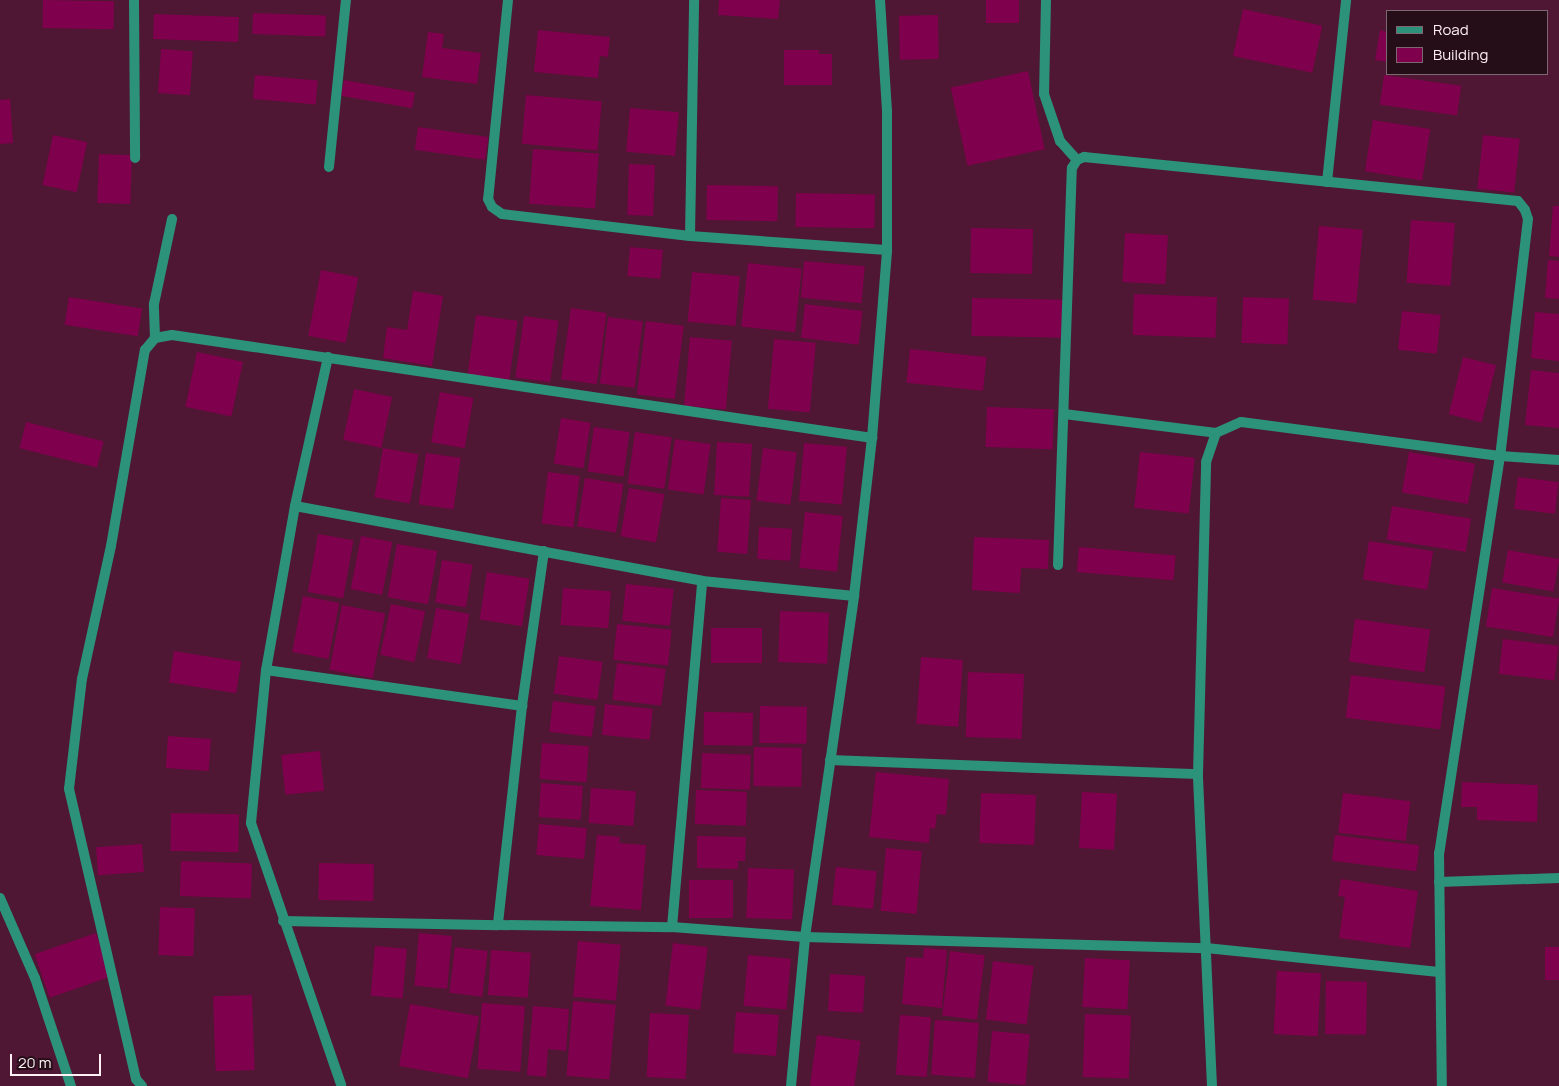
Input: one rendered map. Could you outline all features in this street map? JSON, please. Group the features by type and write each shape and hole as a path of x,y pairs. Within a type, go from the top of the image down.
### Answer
{"street":[{"path":"134,0 134,158"},
{"path":"329,167 346,0"},
{"path":"508,0 488,199 492,207 502,214 690,236 887,250"},
{"path":"690,236 694,0"},
{"path":"791,1086 805,937 854,596 872,438 887,250 887,111 880,0"},
{"path":"1046,0 1044,94 1060,141 1077,160"},
{"path":"1327,182 1346,0"},
{"path":"1058,565 1072,168 1077,160 1084,157 1518,201 1525,210 1528,219 1500,456 1439,853 1439,972 1442,1086"},
{"path":"155,338 154,304 158,272 172,219"},
{"path":"142,1086 136,1079 69,789 82,679 111,546 145,350 155,338 172,335 872,438"},
{"path":"328,358 295,506 266,670 251,823 339,1086 347,1086"},
{"path":"1064,414 1216,434 1241,422 1500,456 1559,460"},
{"path":"1212,1086 1198,774 1206,462 1216,434"},
{"path":"295,506 702,582 854,596"},
{"path":"498,925 522,706 544,551"},
{"path":"672,927 702,582"},
{"path":"266,670 522,706"},
{"path":"830,760 1198,774"},
{"path":"1439,882 1559,878"},
{"path":"0,898 35,978 71,1086"},
{"path":"283,921 672,927 805,937 1206,948 1439,972"}],"building":[{"path":"43,0 114,1 114,29 43,28"},
{"path":"719,0 780,0 778,19 718,15"},
{"path":"986,0 1019,0 1019,23 986,23"},
{"path":"1243,9 1322,26 1312,73 1233,56"},
{"path":"253,13 326,16 325,37 252,34"},
{"path":"154,14 239,17 238,42 153,39"},
{"path":"938,15 939,59 900,60 899,16"},
{"path":"538,30 610,37 608,57 600,56 598,78 534,72"},
{"path":"1380,30 1386,32 1386,62 1375,60"},
{"path":"428,32 444,34 442,48 481,53 477,84 422,77"},
{"path":"161,49 193,51 190,95 158,93"},
{"path":"784,50 819,50 819,54 832,54 832,85 784,85"},
{"path":"1028,71 1045,149 967,166 951,87"},
{"path":"255,75 318,80 316,104 253,99"},
{"path":"1384,75 1461,86 1457,116 1380,105"},
{"path":"344,80 415,93 412,108 341,96"},
{"path":"526,95 602,102 597,150 522,144"},
{"path":"10,99 13,143 0,144 0,100"},
{"path":"630,108 679,112 675,156 626,152"},
{"path":"1373,120 1430,129 1422,180 1365,171"},
{"path":"418,127 488,137 485,160 415,150"},
{"path":"53,135 87,142 77,192 42,185"},
{"path":"1483,135 1520,139 1514,193 1477,189"},
{"path":"533,149 599,154 595,208 529,204"},
{"path":"99,154 132,155 130,204 97,203"},
{"path":"629,164 655,165 653,216 627,215"},
{"path":"707,185 778,186 777,221 706,220"},
{"path":"796,193 875,194 874,228 795,227"},
{"path":"1553,206 1559,206 1559,257 1549,256"},
{"path":"1411,220 1455,223 1450,286 1407,283"},
{"path":"1319,226 1363,230 1356,304 1313,300"},
{"path":"971,228 1033,229 1032,274 970,273"},
{"path":"1125,233 1168,235 1165,284 1122,282"},
{"path":"630,247 663,250 660,279 627,276"},
{"path":"1548,260 1559,261 1559,299 1545,298"},
{"path":"804,261 865,266 862,303 801,298"},
{"path":"748,263 802,269 795,332 741,327"},
{"path":"321,270 358,277 346,343 308,336"},
{"path":"692,272 740,276 735,326 688,322"},
{"path":"413,291 443,296 432,366 383,358 387,327 407,330"},
{"path":"1134,294 1217,297 1216,338 1133,335"},
{"path":"69,297 142,309 138,336 65,325"},
{"path":"1243,297 1289,299 1287,345 1241,343"},
{"path":"972,298 1066,300 1065,338 971,336"},
{"path":"805,304 863,311 858,345 801,338"},
{"path":"571,308 607,313 597,384 561,379"},
{"path":"1402,311 1441,315 1437,354 1398,350"},
{"path":"1535,312 1559,314 1559,361 1531,358"},
{"path":"476,315 518,321 509,381 468,375"},
{"path":"524,316 559,321 550,382 515,377"},
{"path":"608,317 643,321 635,388 600,384"},
{"path":"646,321 684,326 675,399 637,394"},
{"path":"690,337 732,341 726,409 684,406"},
{"path":"774,339 816,343 810,412 768,409"},
{"path":"910,349 987,357 983,391 906,383"},
{"path":"197,352 243,362 231,417 185,407"},
{"path":"1463,357 1496,365 1482,422 1449,414"},
{"path":"1531,370 1559,373 1559,428 1525,425"},
{"path":"354,389 392,397 381,448 343,440"},
{"path":"440,392 473,398 465,448 431,442"},
{"path":"987,407 1054,409 1053,449 986,447"},
{"path":"561,418 591,423 583,468 554,463"},
{"path":"26,422 104,441 97,468 19,448"},
{"path":"594,427 630,432 623,477 588,472"},
{"path":"635,432 672,437 664,489 628,483"},
{"path":"675,439 711,444 704,495 668,490"},
{"path":"717,442 752,444 749,497 714,495"},
{"path":"804,443 847,447 842,505 799,501"},
{"path":"383,448 418,454 410,503 374,497"},
{"path":"763,448 797,452 790,505 757,501"},
{"path":"1140,452 1195,458 1189,513 1134,508"},
{"path":"1409,452 1475,464 1468,504 1402,492"},
{"path":"426,453 461,458 453,509 419,504"},
{"path":"548,472 580,476 573,528 542,524"},
{"path":"1518,477 1559,482 1555,514 1514,509"},
{"path":"585,478 624,484 616,532 577,526"},
{"path":"629,488 664,494 656,543 620,536"},
{"path":"721,498 751,500 747,554 717,552"},
{"path":"1392,506 1471,519 1466,552 1387,540"},
{"path":"805,512 843,516 837,572 799,568"},
{"path":"759,527 792,529 790,561 757,559"},
{"path":"318,534 353,540 343,598 308,592"},
{"path":"361,536 392,542 382,595 351,589"},
{"path":"974,537 1049,540 1048,569 1021,568 1020,593 972,590"},
{"path":"1369,541 1433,551 1427,590 1363,580"},
{"path":"397,544 437,551 428,604 388,597"},
{"path":"1079,547 1176,555 1173,580 1077,572"},
{"path":"1508,550 1559,559 1553,592 1502,582"},
{"path":"442,560 473,565 466,607 435,602"},
{"path":"487,572 529,579 522,626 479,619"},
{"path":"626,584 674,589 670,626 622,621"},
{"path":"563,588 611,591 608,628 560,625"},
{"path":"1492,588 1559,599 1553,637 1486,627"},
{"path":"303,596 339,603 328,659 292,652"},
{"path":"391,604 425,611 414,662 380,655"},
{"path":"342,605 385,613 373,678 329,670"},
{"path":"436,608 469,614 461,664 427,658"},
{"path":"780,611 829,613 827,664 778,662"},
{"path":"1355,619 1430,630 1424,672 1349,662"},
{"path":"617,624 672,630 668,666 613,660"},
{"path":"711,628 762,628 762,663 711,663"},
{"path":"1503,639 1559,646 1554,681 1499,674"},
{"path":"174,651 241,662 236,693 169,683"},
{"path":"559,656 603,662 597,700 554,694"},
{"path":"921,657 963,660 958,727 916,724"},
{"path":"617,663 666,669 661,706 612,700"},
{"path":"968,672 1024,674 1022,739 966,737"},
{"path":"1351,675 1445,687 1440,729 1346,718"},
{"path":"553,701 596,706 592,737 549,732"},
{"path":"605,704 653,709 649,740 602,735"},
{"path":"760,706 807,707 806,744 759,743"},
{"path":"704,712 753,713 752,746 703,745"},
{"path":"168,736 211,739 209,771 166,768"},
{"path":"542,743 589,746 586,782 539,779"},
{"path":"754,747 802,748 801,787 753,786"},
{"path":"320,751 324,791 285,795 281,755"},
{"path":"702,753 751,755 750,790 701,788"},
{"path":"876,772 949,779 946,815 937,814 935,829 930,828 929,843 869,837"},
{"path":"1462,782 1538,785 1537,822 1477,820 1477,807 1461,807"},
{"path":"541,783 583,786 581,820 539,817"},
{"path":"591,788 636,791 633,826 589,823"},
{"path":"696,790 747,792 746,826 695,824"},
{"path":"1082,792 1117,794 1114,850 1079,848"},
{"path":"981,793 1036,795 1034,845 979,843"},
{"path":"1343,793 1410,801 1406,841 1338,833"},
{"path":"171,813 239,814 238,852 170,851"},
{"path":"539,824 587,828 584,859 536,855"},
{"path":"597,835 620,837 619,843 646,845 641,910 590,906"},
{"path":"1335,835 1419,845 1416,871 1332,861"},
{"path":"697,836 746,837 745,861 738,861 738,869 697,868"},
{"path":"142,844 144,872 98,875 96,847"},
{"path":"886,848 922,851 916,914 881,911"},
{"path":"181,861 252,863 251,898 180,896"},
{"path":"319,863 374,864 373,901 318,900"},
{"path":"836,867 877,871 873,909 832,905"},
{"path":"748,868 794,870 792,920 746,918"},
{"path":"1341,879 1418,891 1410,948 1339,938 1345,897 1338,896"},
{"path":"689,880 733,880 733,918 689,918"},
{"path":"160,907 195,908 193,956 158,955"},
{"path":"96,933 111,976 50,998 35,954"},
{"path":"419,933 452,936 447,989 414,986"},
{"path":"578,941 621,945 616,1001 573,997"},
{"path":"673,943 708,947 700,1010 665,1006"},
{"path":"375,946 407,949 403,999 371,996"},
{"path":"455,947 488,951 482,997 449,993"},
{"path":"1545,947 1559,947 1559,980 1545,980"},
{"path":"924,948 947,950 942,1008 902,1004 906,957 923,958"},
{"path":"491,950 531,953 528,998 488,995"},
{"path":"950,951 985,955 977,1020 942,1016"},
{"path":"748,955 791,959 786,1010 744,1006"},
{"path":"1085,958 1130,960 1127,1009 1082,1007"},
{"path":"993,961 1034,966 1027,1025 986,1020"},
{"path":"1277,971 1321,973 1318,1036 1274,1034"},
{"path":"830,974 865,976 863,1013 828,1011"},
{"path":"1326,981 1367,982 1366,1035 1325,1034"},
{"path":"252,995 255,1070 216,1071 213,996"},
{"path":"573,1001 616,1005 609,1079 566,1076"},
{"path":"482,1003 525,1006 520,1072 477,1069"},
{"path":"410,1004 479,1016 468,1078 399,1066"},
{"path":"533,1006 569,1009 566,1051 548,1049 546,1077 527,1075"},
{"path":"736,1012 779,1015 776,1056 733,1053"},
{"path":"650,1013 689,1015 686,1079 647,1077"},
{"path":"1085,1014 1131,1016 1129,1079 1083,1077"},
{"path":"900,1015 931,1017 927,1077 896,1075"},
{"path":"935,1020 979,1023 975,1078 931,1075"},
{"path":"992,1031 1030,1034 1025,1085 988,1082"},
{"path":"817,1035 861,1041 854,1086 810,1086"}]}
